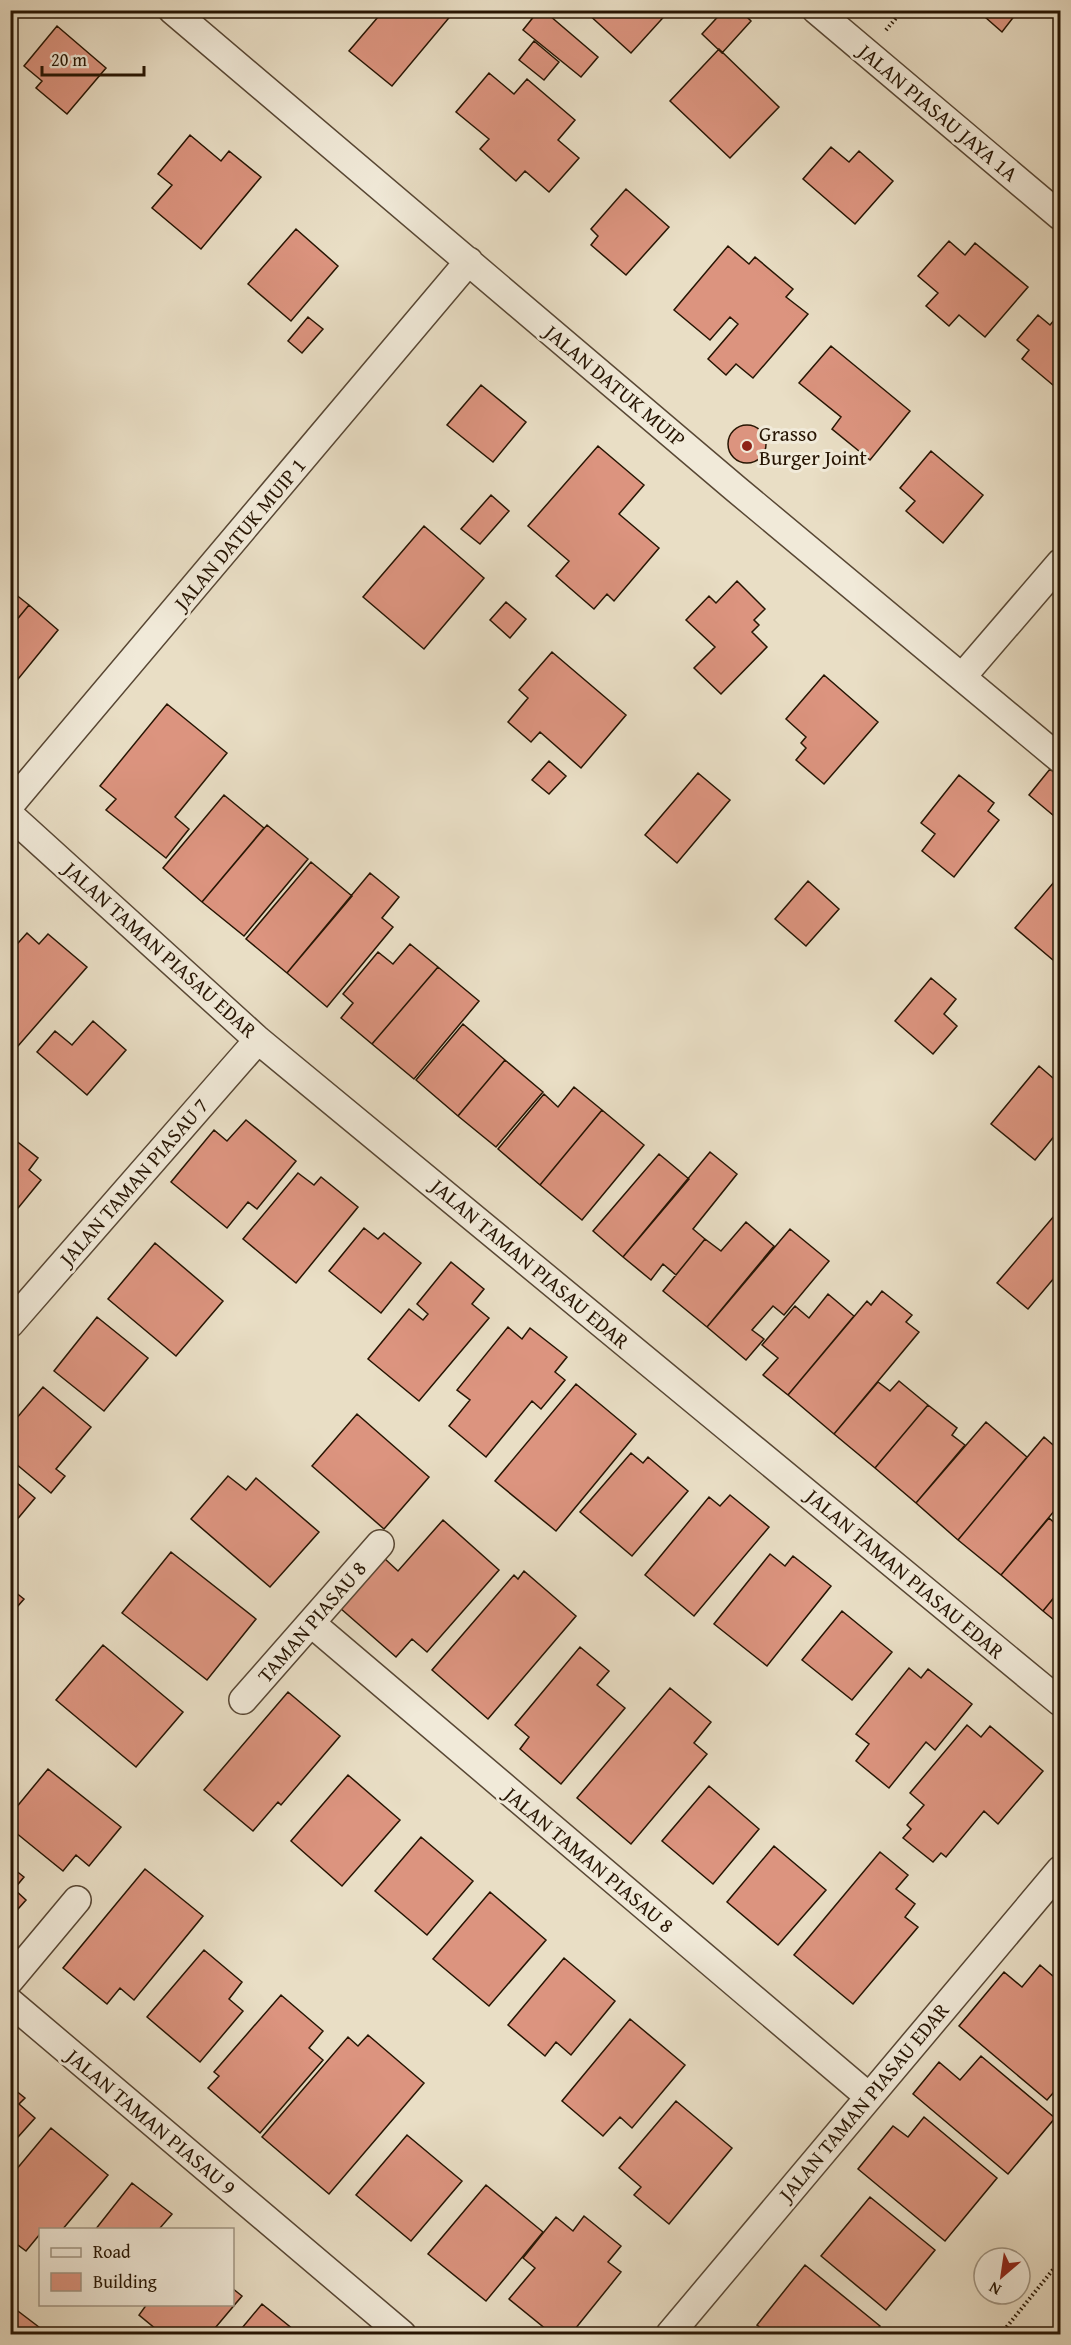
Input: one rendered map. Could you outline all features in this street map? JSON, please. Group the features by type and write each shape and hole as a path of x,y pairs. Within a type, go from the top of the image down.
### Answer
{"street":[{"name":"JALAN DATUK MUIP","path":"172,10 1060,759"},
{"name":"JALAN PIASAU JAYA 1A","path":"816,10 1060,216"},
{"name":"JALAN DATUK MUIP 1","path":"10,805 469,261"},
{"path":"962,677 1060,563"},
{"name":"JALAN TAMAN PIASAU EDAR","path":"10,815 258,1040 1060,1702"},
{"name":"JALAN TAMAN PIASAU 7","path":"10,1324 258,1040"},
{"name":"TAMAN PIASAU 8","path":"243,1700 380,1544"},
{"name":"JALAN TAMAN PIASAU 8","path":"311,1623 868,2096"},
{"name":"JALAN TAMAN PIASAU EDAR","path":"670,2334 1060,1870"},
{"path":"10,1980 77,1900"},
{"name":"JALAN TAMAN PIASAU 9","path":"10,2002 402,2334"}],"path":[{"path":"1001,2334 1060,2261"}],"building":[{"path":"384,10 451,10 453,13 392,86 349,51"},
{"path":"539,10 543,10 598,57 581,77 523,30"},
{"path":"590,10 670,10 631,53 587,13"},
{"path":"724,10 740,10 751,21 722,53 702,34"},
{"path":"977,10 1019,10 1002,32"},
{"path":"57,26 106,68 67,114 36,88 42,81 24,66"},
{"path":"534,41 559,62 544,80 519,60"},
{"path":"719,49 779,107 730,158 670,101"},
{"path":"489,73 514,94 527,79 575,120 558,140 579,158 549,192 525,171 516,181 480,149 489,139 456,112"},
{"path":"190,135 221,161 229,151 261,177 201,249 152,208 172,185 158,174"},
{"path":"831,147 849,162 859,151 893,181 855,224 803,179"},
{"path":"626,189 669,227 626,275 591,245 598,236 591,229"},
{"path":"296,229 338,266 291,321 248,284"},
{"path":"949,241 965,255 975,243 1028,287 985,337 959,315 949,326 926,306 938,293 918,276"},
{"path":"728,246 749,264 755,257 793,289 786,297 808,314 753,378 736,364 726,375 708,359 738,324 730,317 710,340 674,310"},
{"path":"1038,315 1050,325 1055,319 1060,324 1060,391 1022,359 1029,350 1017,340"},
{"path":"308,317 323,329 302,353 288,341"},
{"path":"831,346 910,411 870,460 832,429 841,417 799,383"},
{"path":"481,385 526,422 493,462 447,425"},
{"name":"Grasso Burger Joint","path":"747,425 760,431 766,444 760,457 747,463 734,457 728,444 734,431"},
{"path":"598,446 644,485 619,514 659,548 614,601 607,594 594,609 556,576 569,561 528,526"},
{"path":"931,451 983,495 943,543 906,511 915,501 900,488"},
{"path":"491,495 509,511 480,544 461,529"},
{"path":"424,526 484,578 424,649 363,597"},
{"path":"737,581 765,609 754,620 759,625 752,632 767,647 721,694 694,668 715,647 686,620 709,596 716,603"},
{"path":"10,590 29,605 10,628"},
{"path":"506,602 526,619 510,638 490,620"},
{"path":"29,605 58,630 10,689 10,628"},
{"path":"552,652 626,715 581,768 540,732 531,742 508,722 528,698 519,690"},
{"path":"824,675 878,722 824,784 796,760 806,748 801,743 806,737 786,719"},
{"path":"167,704 227,753 175,817 189,829 166,858 106,810 116,799 100,786"},
{"path":"549,761 566,776 549,794 532,780"},
{"path":"1050,769 1060,777 1060,808 1054,816 1029,795"},
{"path":"698,773 730,800 677,863 645,835"},
{"path":"959,775 994,803 988,811 999,820 954,877 922,851 935,834 921,823"},
{"path":"224,795 264,828 202,902 163,868"},
{"path":"267,825 308,859 244,936 202,902"},
{"path":"311,862 352,896 287,973 246,939"},
{"path":"370,873 399,897 382,918 393,927 327,1007 287,973"},
{"path":"1060,875 1060,966 1015,928"},
{"path":"808,881 839,909 806,946 775,919"},
{"path":"27,933 39,944 48,934 87,967 18,1046 10,1040 10,952"},
{"path":"410,944 438,967 372,1044 341,1018 353,1003 343,994 378,952 393,964"},
{"path":"438,967 479,1001 414,1079 372,1044"},
{"path":"931,978 956,999 944,1014 957,1026 933,1054 895,1021"},
{"path":"93,1021 126,1050 87,1095 37,1052 55,1031 72,1045"},
{"path":"463,1024 505,1060 458,1116 416,1080"},
{"path":"505,1060 543,1092 496,1147 458,1116"},
{"path":"1039,1066 1060,1084 1060,1129 1035,1160 991,1124"},
{"path":"574,1087 602,1110 540,1185 498,1149 544,1094 558,1107"},
{"path":"602,1110 644,1145 582,1220 540,1185"},
{"path":"246,1120 296,1161 257,1209 248,1202 227,1228 171,1182 214,1130 227,1141"},
{"path":"10,1136 38,1158 29,1170 41,1180 10,1218"},
{"path":"710,1152 737,1174 693,1229 705,1239 676,1275 663,1264 651,1280 623,1257"},
{"path":"659,1154 689,1179 623,1257 593,1231"},
{"path":"298,1173 314,1185 321,1177 358,1207 296,1283 243,1239"},
{"path":"1060,1209 1060,1271 1028,1309 997,1283"},
{"path":"746,1222 774,1246 707,1327 663,1291 705,1239 721,1251"},
{"path":"364,1228 378,1239 384,1233 421,1263 381,1313 329,1271"},
{"path":"790,1229 829,1261 784,1315 773,1306 752,1330 764,1339 746,1360 707,1327"},
{"path":"155,1243 223,1301 176,1356 108,1299"},
{"path":"451,1262 484,1289 472,1304 489,1318 419,1401 368,1359 409,1309 423,1320 428,1314 417,1304"},
{"path":"882,1291 912,1315 906,1322 919,1332 834,1434 788,1395 867,1301 871,1305"},
{"path":"828,1294 854,1316 788,1395 763,1375 778,1358 762,1345 795,1306 809,1318"},
{"path":"97,1317 148,1358 104,1411 54,1371"},
{"path":"508,1327 522,1339 530,1328 567,1357 555,1372 565,1380 541,1409 532,1401 486,1457 449,1426 470,1400 457,1390"},
{"path":"899,1381 928,1405 875,1468 834,1434 878,1382 890,1391"},
{"path":"576,1384 636,1434 556,1531 495,1481"},
{"path":"43,1387 91,1427 56,1469 65,1476 51,1493 10,1459 10,1426"},
{"path":"928,1405 957,1428 952,1435 965,1445 916,1503 875,1468"},
{"path":"357,1414 429,1477 384,1529 312,1466"},
{"path":"986,1422 1027,1457 958,1540 916,1503"},
{"path":"1044,1437 1060,1451 1060,1504 1001,1575 958,1540"},
{"path":"631,1453 643,1463 648,1457 688,1491 632,1556 580,1512"},
{"path":"228,1476 246,1490 256,1478 319,1532 270,1587 191,1519"},
{"path":"10,1477 35,1498 10,1528"},
{"path":"730,1495 769,1527 694,1616 645,1575 709,1497 720,1506"},
{"path":"1049,1518 1060,1528 1060,1590 1043,1611 1001,1575"},
{"path":"443,1520 499,1570 427,1652 412,1639 396,1657 340,1608 384,1558 398,1571"},
{"path":"171,1552 256,1619 207,1680 122,1613"},
{"path":"770,1554 785,1566 793,1556 831,1586 767,1666 714,1624"},
{"path":"524,1571 576,1616 488,1719 432,1670 514,1575 518,1579"},
{"path":"10,1588 24,1599 10,1615"},
{"path":"1060,1590 1060,1625 1043,1611"},
{"path":"842,1611 892,1652 852,1700 802,1660"},
{"path":"103,1645 183,1712 136,1767 56,1700"},
{"path":"580,1647 609,1671 597,1685 625,1708 561,1784 520,1749 529,1737 515,1725"},
{"path":"909,1668 921,1678 928,1669 972,1704 935,1750 926,1742 889,1788 856,1761 869,1744 856,1734"},
{"path":"670,1688 711,1722 694,1743 707,1754 631,1844 577,1798"},
{"path":"288,1692 340,1736 281,1805 278,1802 253,1831 204,1790"},
{"path":"967,1725 981,1737 990,1726 1043,1771 998,1824 984,1811 946,1857 941,1853 933,1862 903,1838 911,1829 907,1825 924,1805 910,1793"},
{"path":"48,1769 121,1827 89,1866 76,1855 63,1871 10,1828 10,1815"},
{"path":"348,1775 400,1820 342,1886 291,1841"},
{"path":"709,1786 759,1829 713,1884 662,1841"},
{"path":"421,1837 473,1881 427,1935 375,1891"},
{"path":"774,1846 826,1890 778,1945 727,1902"},
{"path":"880,1852 908,1875 896,1889 915,1904 905,1917 918,1927 853,2004 794,1955"},
{"path":"10,1866 24,1877 14,1889 26,1900 10,1918"},
{"path":"145,1869 203,1916 134,2000 120,1988 107,2004 63,1968"},
{"path":"490,1892 546,1940 489,2006 433,1959"},
{"path":"204,1950 242,1982 229,1999 243,2011 200,2062 147,2017"},
{"path":"564,1958 615,2001 571,2055 556,2042 545,2056 508,2025"},
{"path":"1040,1965 1060,1982 1060,2085 1047,2100 959,2026 1004,1972 1022,1987"},
{"path":"281,1995 323,2031 309,2048 323,2060 260,2133 208,2088 219,2076 214,2072"},
{"path":"630,2019 685,2065 632,2128 620,2117 603,2136 562,2101"},
{"path":"368,2035 424,2083 329,2194 262,2137 348,2037 358,2046"},
{"path":"981,2056 1055,2118 1008,2174 913,2094 939,2062 960,2080"},
{"path":"10,2086 25,2098 19,2104 35,2118 10,2146"},
{"path":"676,2101 732,2148 669,2224 634,2195 641,2187 619,2168"},
{"path":"924,2117 997,2178 945,2241 858,2169 893,2126 908,2137"},
{"path":"51,2128 108,2175 64,2228 39,2228 39,2235 26,2251 10,2239 10,2177"},
{"path":"407,2135 462,2181 411,2241 356,2195"},
{"path":"132,2183 172,2214 160,2228 97,2228"},
{"path":"486,2185 543,2232 486,2301 428,2254"},
{"path":"870,2197 935,2250 886,2310 821,2256"},
{"path":"584,2216 621,2246 608,2262 621,2272 571,2334 552,2334 509,2299 535,2268 523,2258 556,2217 573,2231"},
{"path":"805,2265 880,2326 873,2334 769,2334 757,2325"},
{"path":"234,2290 242,2296 234,2306"},
{"path":"262,2304 299,2334 237,2334"},
{"path":"10,2305 48,2334 10,2334"},
{"path":"146,2306 234,2306 210,2334 194,2332 192,2334 162,2334 139,2315"}],"place":[{"name":"Grasso Burger Joint","path":"747,446"}]}
